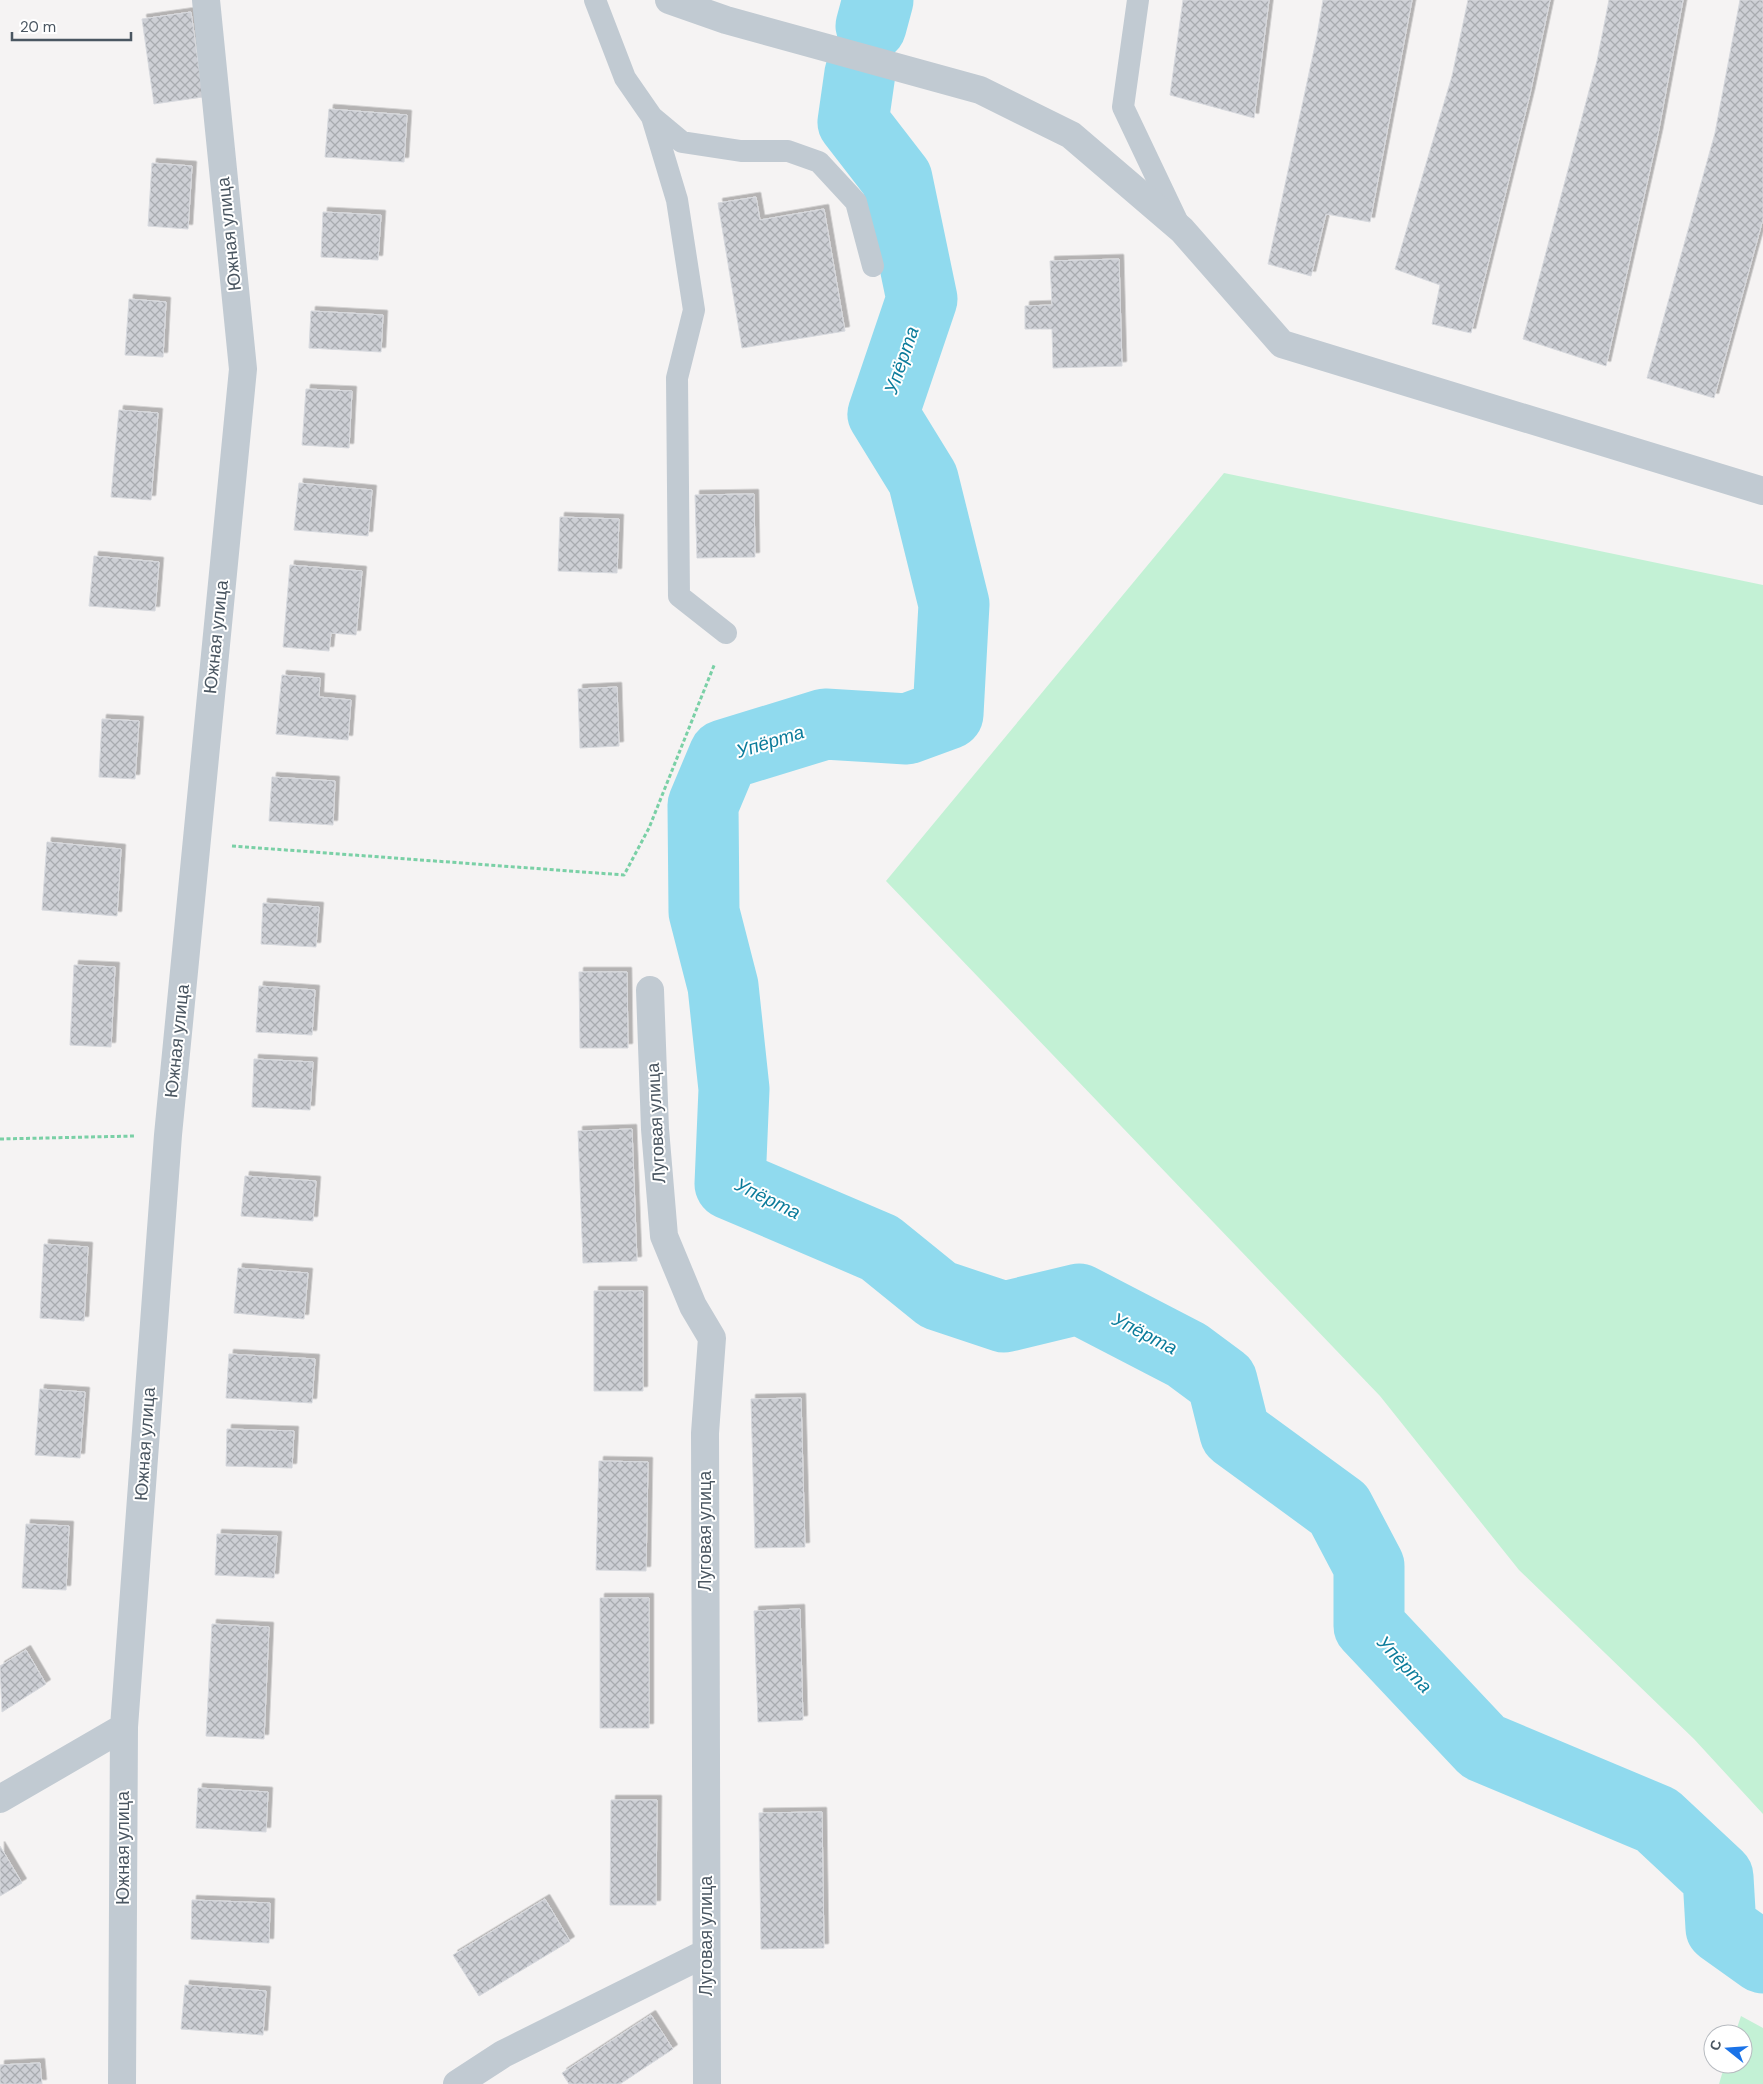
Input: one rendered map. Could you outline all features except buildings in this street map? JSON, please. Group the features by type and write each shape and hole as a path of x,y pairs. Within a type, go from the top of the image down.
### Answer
{"street":[{"name":"Южная улица","path":"122,2084 124,1728 168,1135 242,369 206,0"},
{"path":"669,0 726,20 980,90 1071,135 1182,230 1282,344 1763,491"},
{"name":"Луговая улица","path":"650,990 655,1129 664,1236 693,1306 712,1338 705,1433 707,2084"},
{"path":"0,1799 124,1728"},
{"path":"457,2084 503,2054 706,1953"}],"lane":[{"path":"595,0 624,78 652,117 682,142 741,151 788,151 819,162 856,202 873,266"},
{"path":"1138,0 1123,107 1182,230"},
{"path":"652,117 678,200 694,310 677,378 679,596 726,633"}],"path":[{"path":"196,843 624,875 649,828 726,633"},
{"path":"0,1139 168,1135"}],"green space":[{"path":"1224,473 1763,585 1763,1814 1694,1739 1519,1570 1380,1396 886,881"},
{"path":"1741,2016 1763,2028 1763,2084 1719,2084 1722,2074 1753,2074 1753,2024 1738,2024"}],"waterway":[{"name":"Упёрта","path":"871,26 878,0"},
{"name":"Упёрта","path":"860,73 853,122 897,179 922,299 883,414 923,479 954,604 948,714 907,729 825,724 724,755 703,805 704,912 723,986 734,1089 730,1184 880,1248 938,1295 1004,1317 1079,1299 1187,1355 1222,1381 1235,1433 1339,1509 1369,1566 1369,1626 1483,1747 1657,1820 1718,1877 1721,1928 1763,1958"}]}
